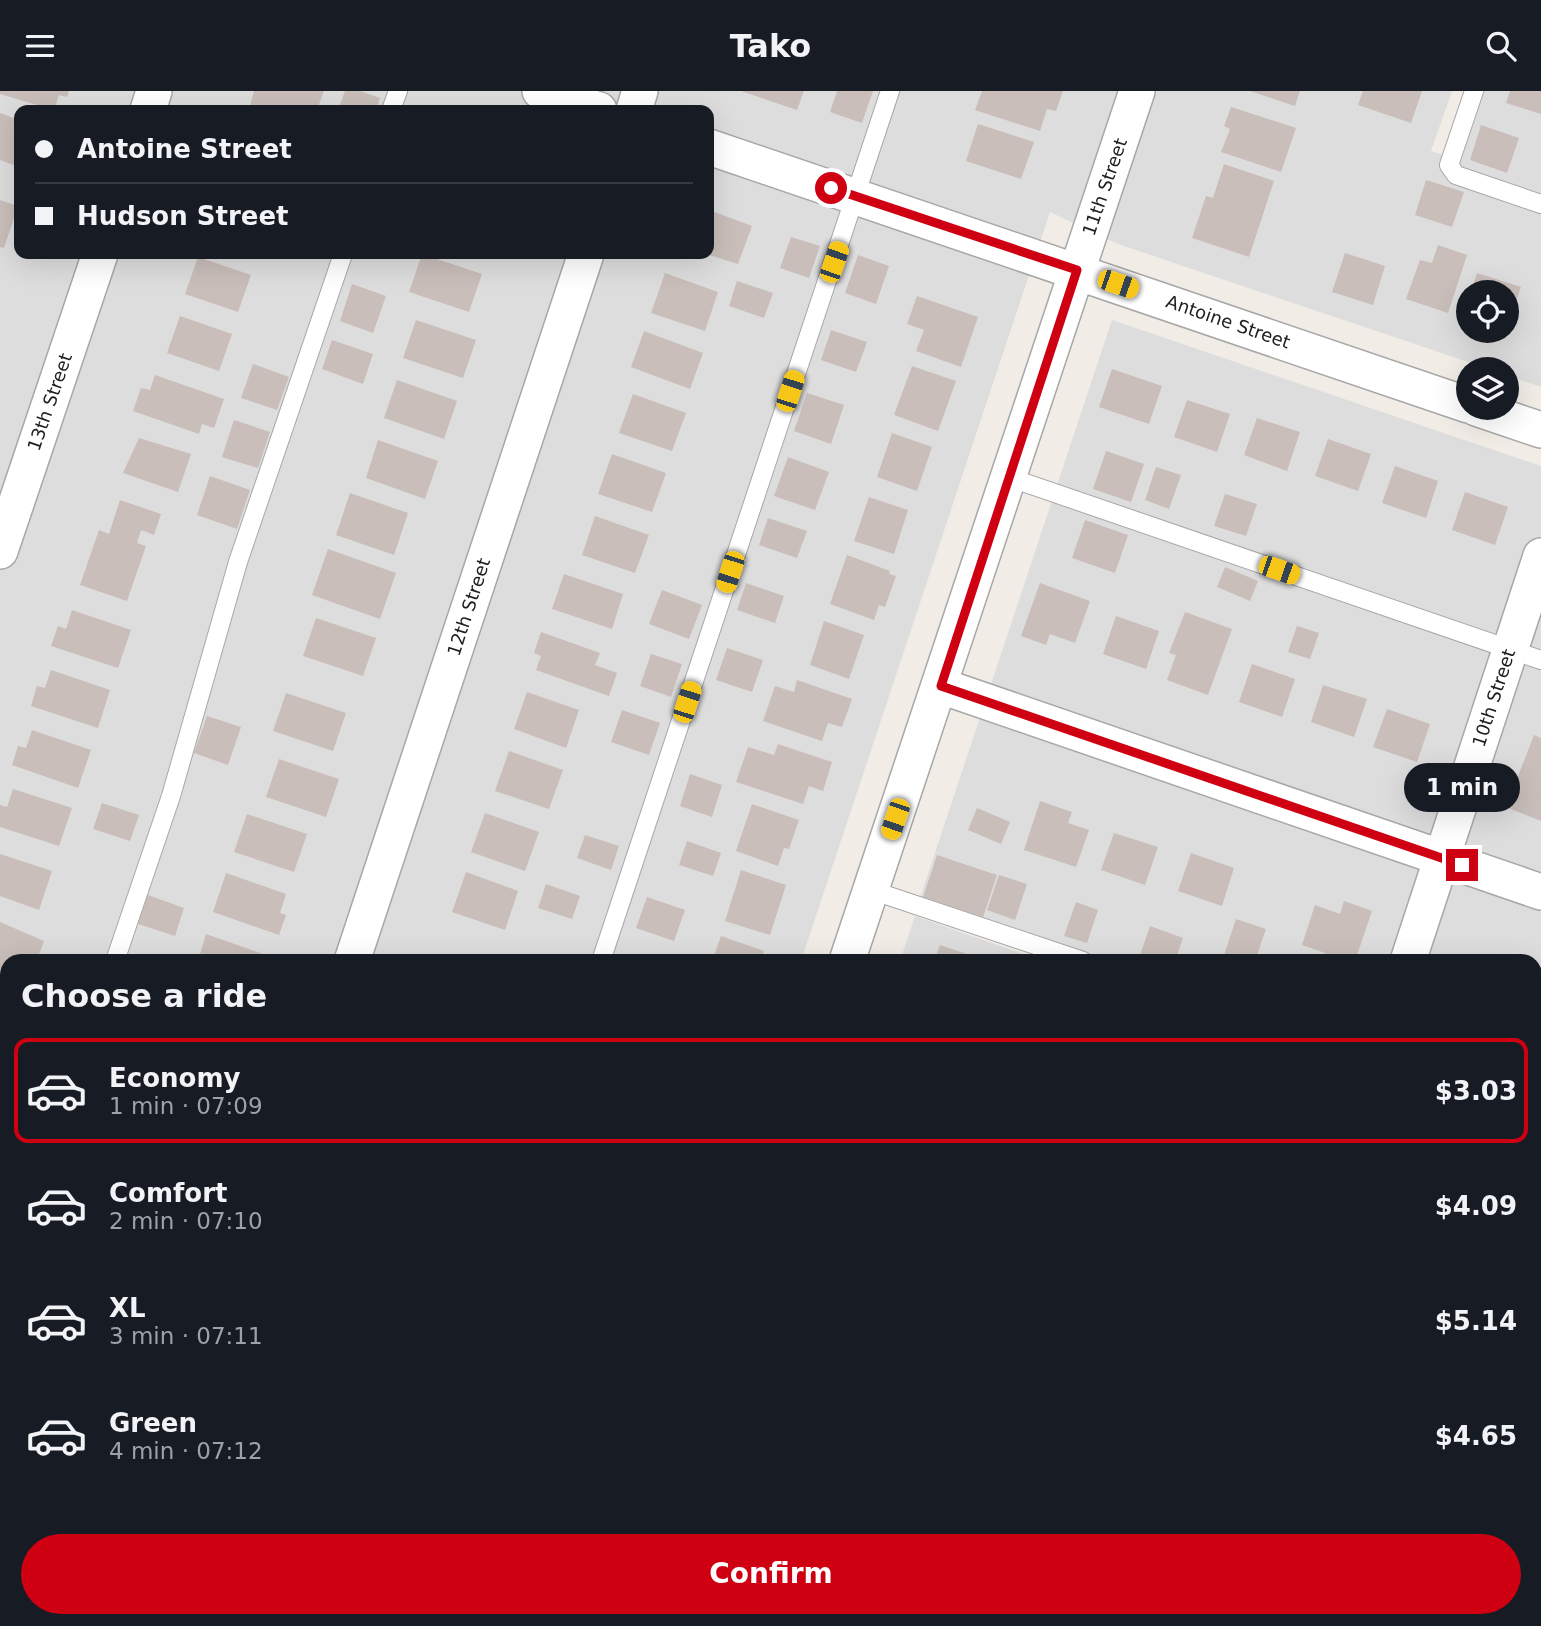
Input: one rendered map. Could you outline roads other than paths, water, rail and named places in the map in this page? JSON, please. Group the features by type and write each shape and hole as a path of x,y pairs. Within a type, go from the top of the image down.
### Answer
{"street":[{"path":"540,91 583,105"},
{"name":"11th Street","path":"849,954 941,686 1007,477 1137,91"},
{"name":"Antoine Street","path":"714,149 1456,401"},
{"name":"13th Street","path":"0,551 98,259"},
{"name":"12th Street","path":"354,954 584,259"},
{"path":"1511,420 1541,430"},
{"name":"10th Street","path":"1410,954 1442,858 1526,655 1541,556"},
{"path":"941,686 1541,892"}],"lane":[{"path":"603,954 890,91"},
{"path":"1474,91 1449,165 1456,175 1541,204"},
{"path":"117,954 171,796 238,562 340,259"},
{"path":"1007,477 1526,655"},
{"path":"870,890 1057,954"}]}
